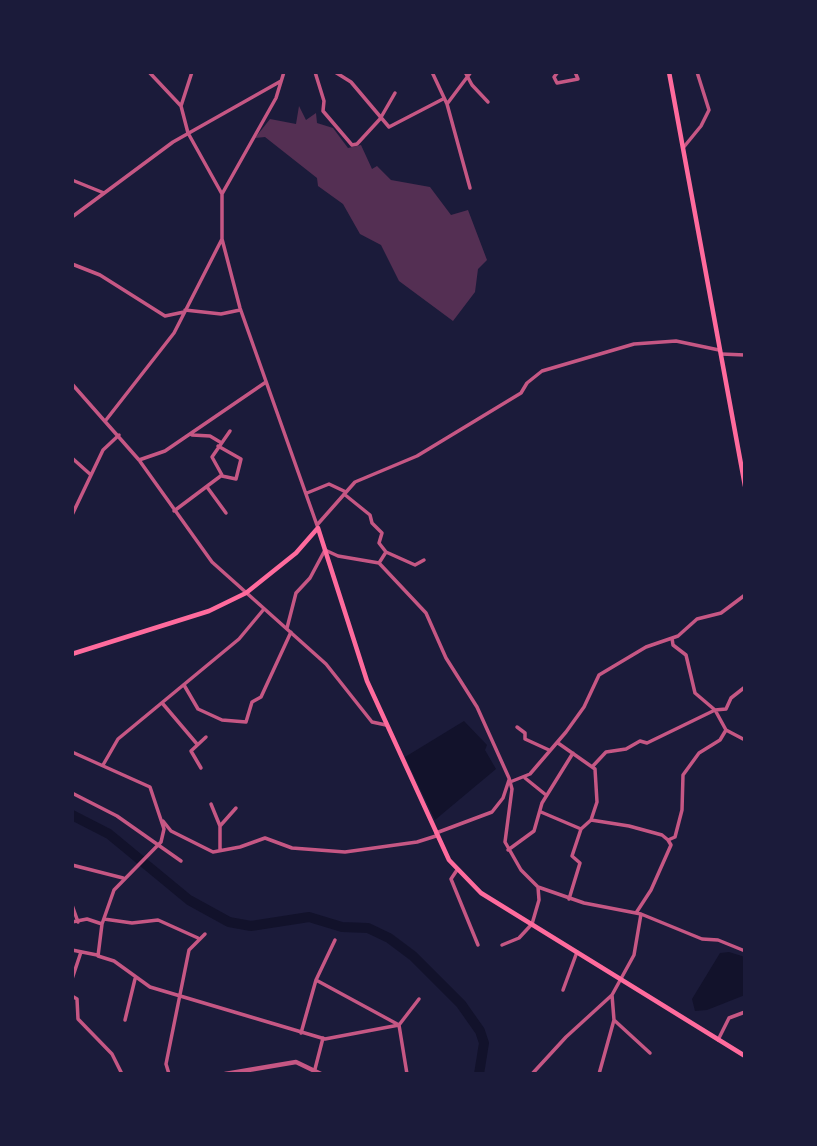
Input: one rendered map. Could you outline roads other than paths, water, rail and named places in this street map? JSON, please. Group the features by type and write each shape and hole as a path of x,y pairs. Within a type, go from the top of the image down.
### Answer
{"main road":[{"path":"669,72 745,486"},
{"path":"317,527 367,681 435,835 457,870 481,893 745,1056"},
{"path":"72,654 209,611 246,593 296,553 317,527"}],"street":[{"path":"149,72 181,106 188,133 222,194 222,239 240,310 317,527"},
{"path":"181,106 192,72"},
{"path":"222,194 276,98 284,72"},
{"path":"315,72 324,101 323,111 349,143 358,144 380,119 395,93"},
{"path":"335,72 358,89 389,127 443,99"},
{"path":"432,72 447,104 470,188"},
{"path":"465,72 488,102"},
{"path":"447,104 471,72"},
{"path":"558,72 554,77 557,83 578,79 575,72"},
{"path":"683,148 701,126 709,110 697,72"},
{"path":"72,217 188,133 281,81"},
{"path":"72,180 104,193"},
{"path":"106,420 174,333 222,239"},
{"path":"72,264 100,275 165,316 185,311 221,314 240,310"},
{"path":"317,527 355,482 417,456 521,393 527,383 542,371 634,344 676,341 745,355"},
{"path":"139,460 155,456 190,435 266,382"},
{"path":"72,384 139,460 212,562 326,664 372,722 386,725"},
{"path":"190,435 210,436 219,444 241,459 236,479 222,475 212,457 219,444 230,431"},
{"path":"72,515 103,450 119,435"},
{"path":"72,458 91,475"},
{"path":"174,511 222,475"},
{"path":"307,493 329,484 345,493 370,516 372,523 383,533 379,543 386,552 415,565 424,560"},
{"path":"207,487 226,513"},
{"path":"184,685 198,709 222,720 246,722 252,702 261,697 289,630 296,593 310,578 325,550 338,556 379,564 426,613 446,658 477,707 510,780 505,842 508,850 538,887 569,899 639,913 702,939 718,940 745,951"},
{"path":"379,564 386,552"},
{"path":"510,780 525,778 558,743 584,707 598,675 646,647 684,632 697,619 721,613 745,595"},
{"path":"103,765 118,739 163,705 211,659 239,639 264,609"},
{"path":"672,638 673,645 687,655 695,693 715,710 726,730 745,740"},
{"path":"592,767 606,752 626,749 640,741 648,743 715,710 726,709 731,698 745,687"},
{"path":"163,705 198,744"},
{"path":"517,727 525,733 525,739 549,750"},
{"path":"668,840 675,837 682,810 683,775 699,753 720,740 726,730"},
{"path":"201,768 191,751 206,737"},
{"path":"558,743 595,769 597,802 592,820 581,829 572,856 580,863 569,899"},
{"path":"72,752 150,787 164,829 158,845 122,878 108,901 98,956"},
{"path":"508,850 534,831 547,795 554,789 573,753"},
{"path":"525,778 547,795"},
{"path":"162,820 171,831 202,850 213,852 240,848 265,838 292,848 345,852 407,844 492,812 503,798 510,780"},
{"path":"72,793 117,816 181,861"},
{"path":"211,804 220,826 220,850"},
{"path":"220,826 236,808"},
{"path":"541,812 581,829"},
{"path":"532,1074 566,1037 612,995 635,955 639,913 671,845 662,835 592,820"},
{"path":"72,864 122,878"},
{"path":"457,870 451,879 478,945"},
{"path":"502,945 519,938 532,924 539,900 538,887"},
{"path":"72,905 78,922"},
{"path":"72,922 87,919 132,923 158,920 199,939"},
{"path":"169,1074 166,1064 189,950 205,934"},
{"path":"301,1033 316,981 335,940"},
{"path":"72,950 114,961 135,979 179,996 216,1004 323,1038 399,1025 419,999"},
{"path":"72,979 81,952"},
{"path":"563,990 577,952"},
{"path":"125,1020 135,979"},
{"path":"316,981 399,1025"},
{"path":"600,1074 614,1020 612,995"},
{"path":"72,996 77,999 78,1019 112,1054 122,1074"},
{"path":"719,1040 729,1018 745,1013"},
{"path":"614,1020 650,1053"},
{"path":"399,1025 407,1074"},
{"path":"315,1069 323,1038"},
{"path":"225,1074 296,1062 321,1074"}],"waterway":[{"path":"72,815 109,834 189,900 229,922 251,926 309,917 342,927 368,928 389,938 413,956 461,1004 480,1031 484,1043 479,1074"}]}
